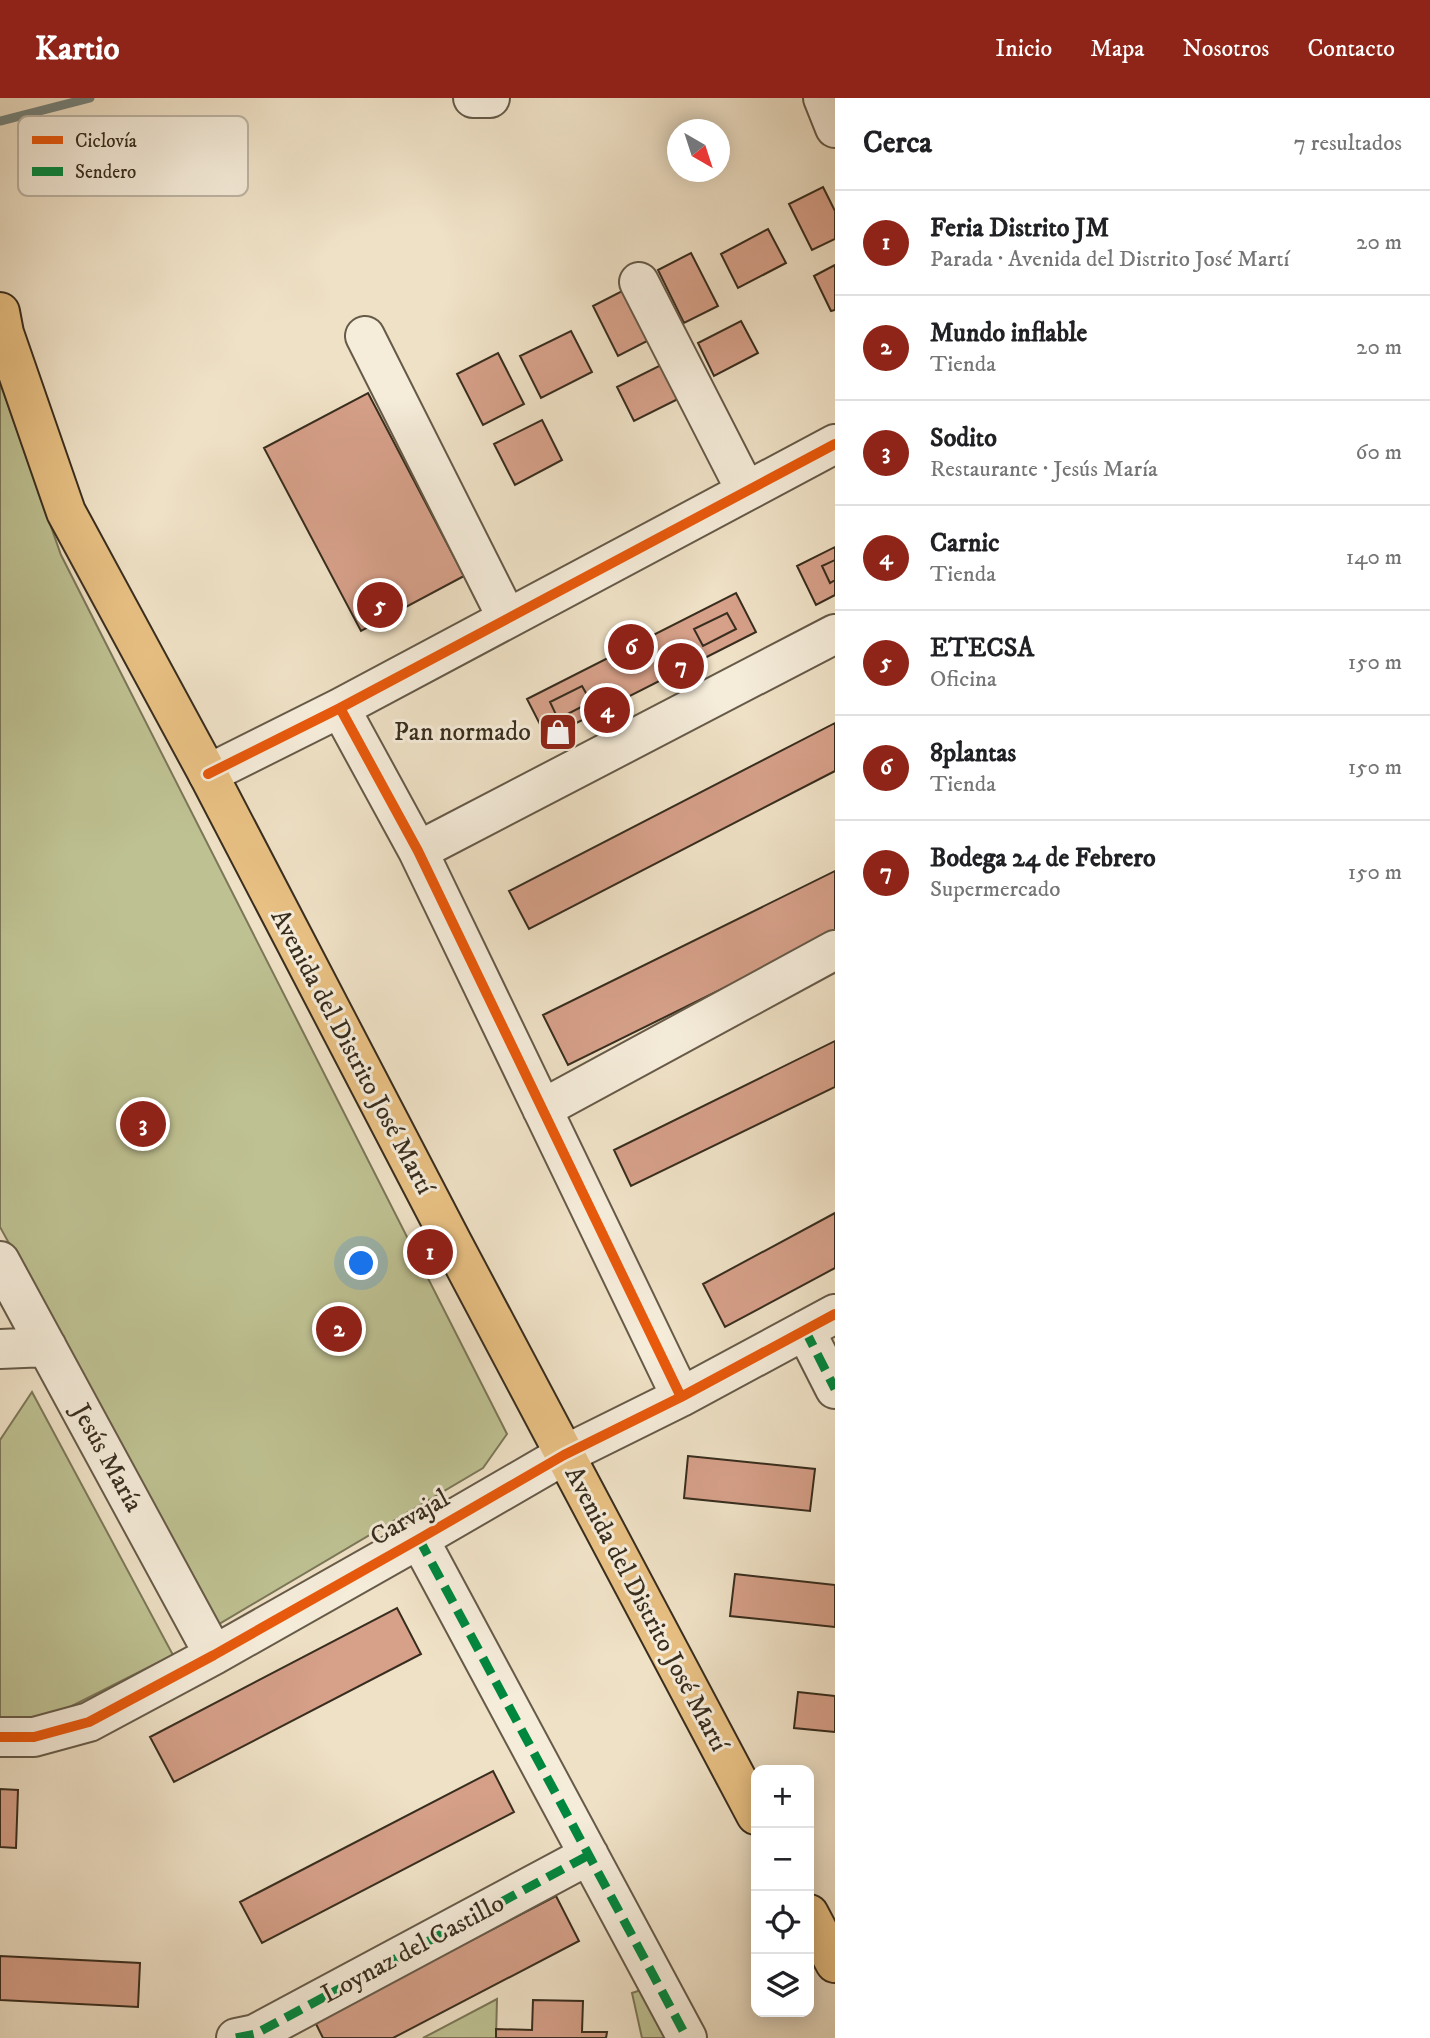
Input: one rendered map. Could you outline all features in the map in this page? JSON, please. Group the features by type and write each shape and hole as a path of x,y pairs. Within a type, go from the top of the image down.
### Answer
{"main road":[{"name":"Avenida del Distrito José Martí","path":"0,312 4,333 66,512 208,774 564,1455 751,1806"},
{"path":"814,1923 835,1963"}],"street":[{"path":"473,99 490,98"},
{"path":"823,98 835,128"},
{"path":"639,282 746,491"},
{"path":"365,336 507,618"},
{"path":"208,774 340,708 835,444"},
{"path":"418,851 835,634"},
{"path":"340,708 418,851 681,1397"},
{"path":"542,1109 835,950"},
{"name":"Jesús María","path":"0,1261 214,1655"},
{"path":"820,1322 835,1389"},
{"name":"Carvajal","path":"0,1737 34,1737 89,1722 214,1655 564,1455 681,1397 820,1322"},
{"path":"0,1349 47,1347"},
{"path":"419,1539 687,2038"},
{"name":"Loynaz del Castillo","path":"236,2038 255,2034 589,1855"}],"green space":[{"path":"0,382 61,555 507,1434 483,1468 219,1624 0,1227"},
{"path":"32,1392 173,1655 46,1719 0,1723 0,1440"},
{"path":"647,1988 673,2038 642,2038 632,1993"},
{"path":"497,1999 496,2038 423,2038"}],"building":[{"path":"823,187 835,211 835,239 812,250 789,204"},
{"path":"768,229 786,263 738,288 721,254"},
{"path":"691,253 718,306 684,323 658,270"},
{"path":"835,265 835,310 831,311 814,276"},
{"path":"628,288 653,338 618,356 593,306"},
{"path":"741,321 758,353 714,376 698,343"},
{"path":"571,331 592,372 541,398 520,356"},
{"path":"498,353 524,404 483,425 457,374"},
{"path":"665,363 682,397 634,421 617,387"},
{"path":"368,393 464,576 361,631 264,448"},
{"path":"542,420 562,460 515,485 494,444"},
{"path":"835,547 835,595 816,605 797,566"},
{"path":"835,560 835,580 830,583 822,566"},
{"path":"736,593 756,632 547,738 527,699"},
{"path":"727,613 736,629 703,646 694,629"},
{"path":"582,686 591,702 558,719 550,702"},
{"path":"835,723 835,771 529,929 509,891"},
{"path":"835,871 835,933 568,1065 543,1015"},
{"path":"835,1041 835,1087 631,1186 614,1150"},
{"path":"835,1213 835,1268 725,1327 703,1284"},
{"path":"688,1456 815,1469 810,1511 684,1498"},
{"path":"735,1574 835,1585 835,1627 730,1616"},
{"path":"397,1608 421,1654 174,1782 150,1737"},
{"path":"798,1692 835,1696 835,1732 794,1728"},
{"path":"493,1771 514,1812 262,1943 240,1902"},
{"path":"0,1789 18,1790 16,1848 0,1847"},
{"path":"556,1896 579,1941 393,2038 323,2038 315,2022"},
{"path":"0,1956 140,1963 138,2007 0,2000"},
{"path":"533,2000 583,2001 582,2032 607,2032 606,2038 496,2038 496,2029 532,2030"}],"waterway":[{"path":"20,116 90,98"},
{"path":"1,121 18,117"}],"marked path":[{"path":"805,1330 835,1389"},
{"path":"419,1539 687,2038"},
{"path":"236,2038 255,2034 589,1855"}],"cycle path":[{"path":"208,774 340,708 835,444"},
{"path":"340,708 418,851 681,1397"},
{"path":"0,1737 34,1737 89,1722 214,1655 564,1455 681,1397 835,1314"}],"place":[{"name":"ETECSA","path":"380,605"},
{"name":"8plantas","path":"631,647"},
{"name":"Bodega 24 de Febrero","path":"681,666"},
{"name":"Carnic","path":"607,710"},
{"name":"Pan normado","path":"558,732"},
{"name":"Sodito","path":"143,1124"},
{"name":"Feria Distrito JM","path":"430,1252"},
{"name":"Mundo inflable","path":"339,1329"}]}
